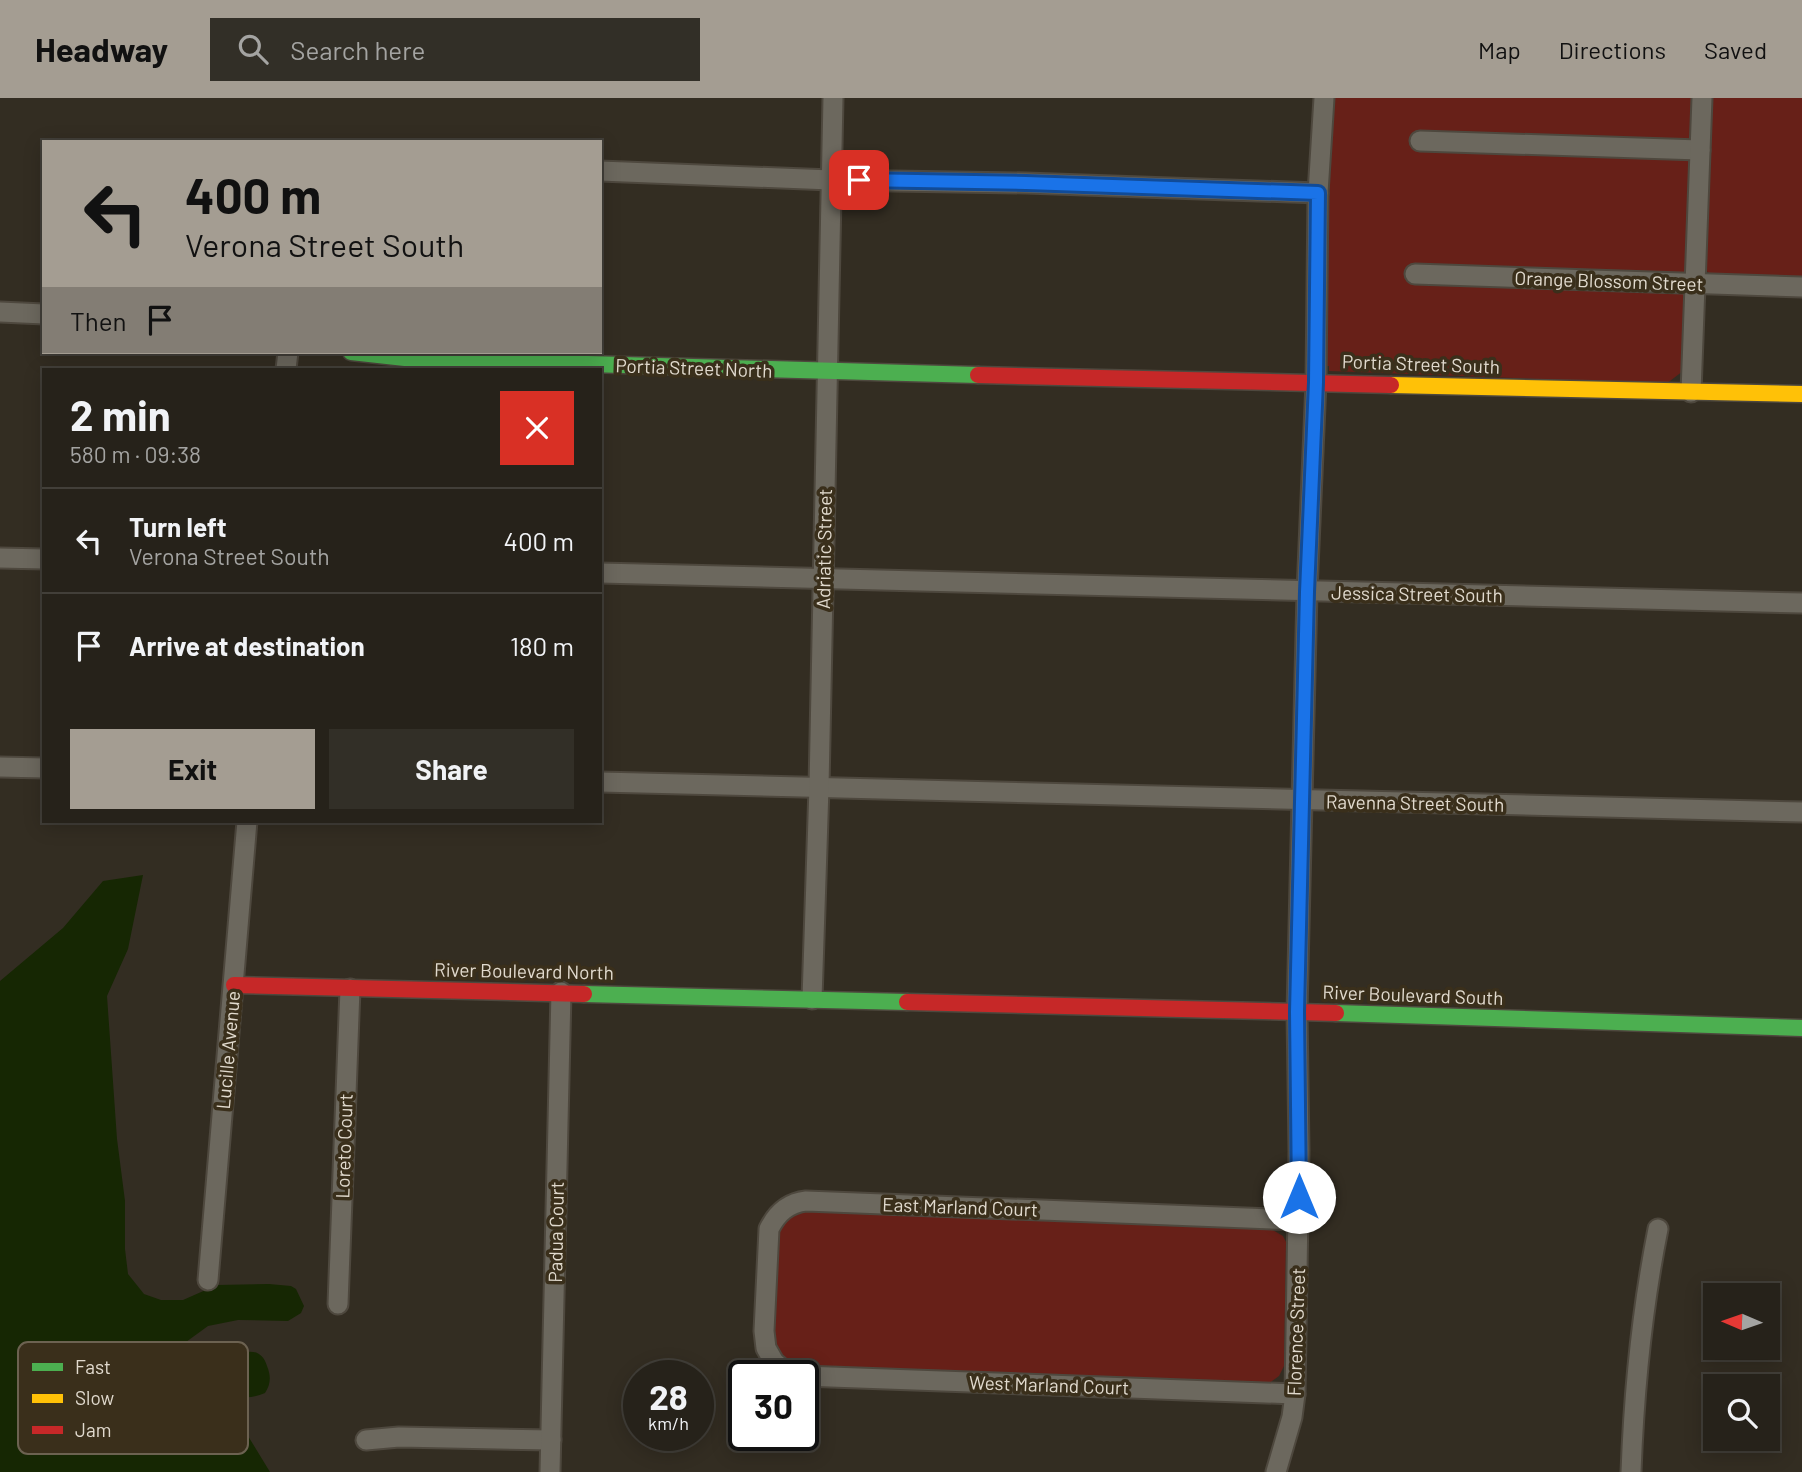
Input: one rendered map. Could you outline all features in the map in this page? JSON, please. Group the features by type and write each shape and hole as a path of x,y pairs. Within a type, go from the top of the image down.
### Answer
{"street":[{"name":"Adriatic Street","path":"812,999 834,98"},
{"name":"Florence Street","path":"1276,1472 1292,1417 1295,1394 1299,1220 1297,1012 1307,592 1316,382 1318,193 1324,98"},
{"path":"1691,392 1702,98"},
{"path":"1420,141 1700,150"},
{"path":"602,171 1318,193"},
{"name":"Orange Blossom Street","path":"1415,274 1802,287"},
{"path":"0,312 42,314"},
{"name":"Portia Street North","path":"369,354 414,359 828,372"},
{"name":"Portia Street South","path":"828,372 1802,394"},
{"path":"0,558 42,559"},
{"name":"Jessica Street South","path":"602,573 1802,603"},
{"path":"0,767 42,768"},
{"name":"Ravenna Street South","path":"602,782 1802,812"},
{"name":"Lucille Avenue","path":"208,1280 247,823"},
{"name":"River Boulevard North","path":"234,985 812,999"},
{"name":"Loreto Court","path":"338,1304 350,989"},
{"name":"Padua Court","path":"550,1472 561,992"},
{"name":"River Boulevard South","path":"812,999 1802,1028"},
{"name":"East Marland Court","path":"773,1360 766,1348 764,1331 767,1240 773,1220 789,1205 797,1202 1299,1220"},
{"path":"1631,1472 1633,1409 1649,1273 1658,1229"},
{"name":"West Marland Court","path":"819,1377 1295,1394"},
{"path":"366,1440 399,1437 551,1440"}],"shaded area":[{"path":"1332,98 1693,98 1683,371 1666,384 1329,371 1322,353"},
{"path":"1709,98 1802,98 1802,281 1715,277 1705,270"},
{"path":"143,875 128,949 107,996 117,1139 125,1201 128,1274 144,1294 161,1300 183,1300 217,1285 269,1284 296,1289 304,1306 301,1313 288,1321 238,1320 208,1326 186,1342 18,1342 18,1454 248,1454 248,1436 270,1472 0,1472 0,981 63,928 103,881"},
{"path":"811,1211 1271,1229 1283,1236 1286,1242 1284,1366 1279,1376 1268,1384 819,1367 819,1360 787,1360 780,1356 773,1340 777,1235 783,1225 800,1213"},
{"path":"248,1352 255,1352 262,1357 270,1377 265,1393 248,1397"}],"traffic: fast":[{"path":"369,354 414,359 978,375"},
{"path":"584,994 907,1002"},
{"path":"1336,1013 1802,1028"}],"traffic: slow":[{"path":"1391,385 1802,394"}],"traffic: jam":[{"path":"978,375 1391,385"},
{"path":"234,985 584,994"},
{"path":"907,1002 1336,1013"}],"route":[{"path":"859,180 1318,193 1316,382 1307,592 1297,1012 1299,1197"}]}
